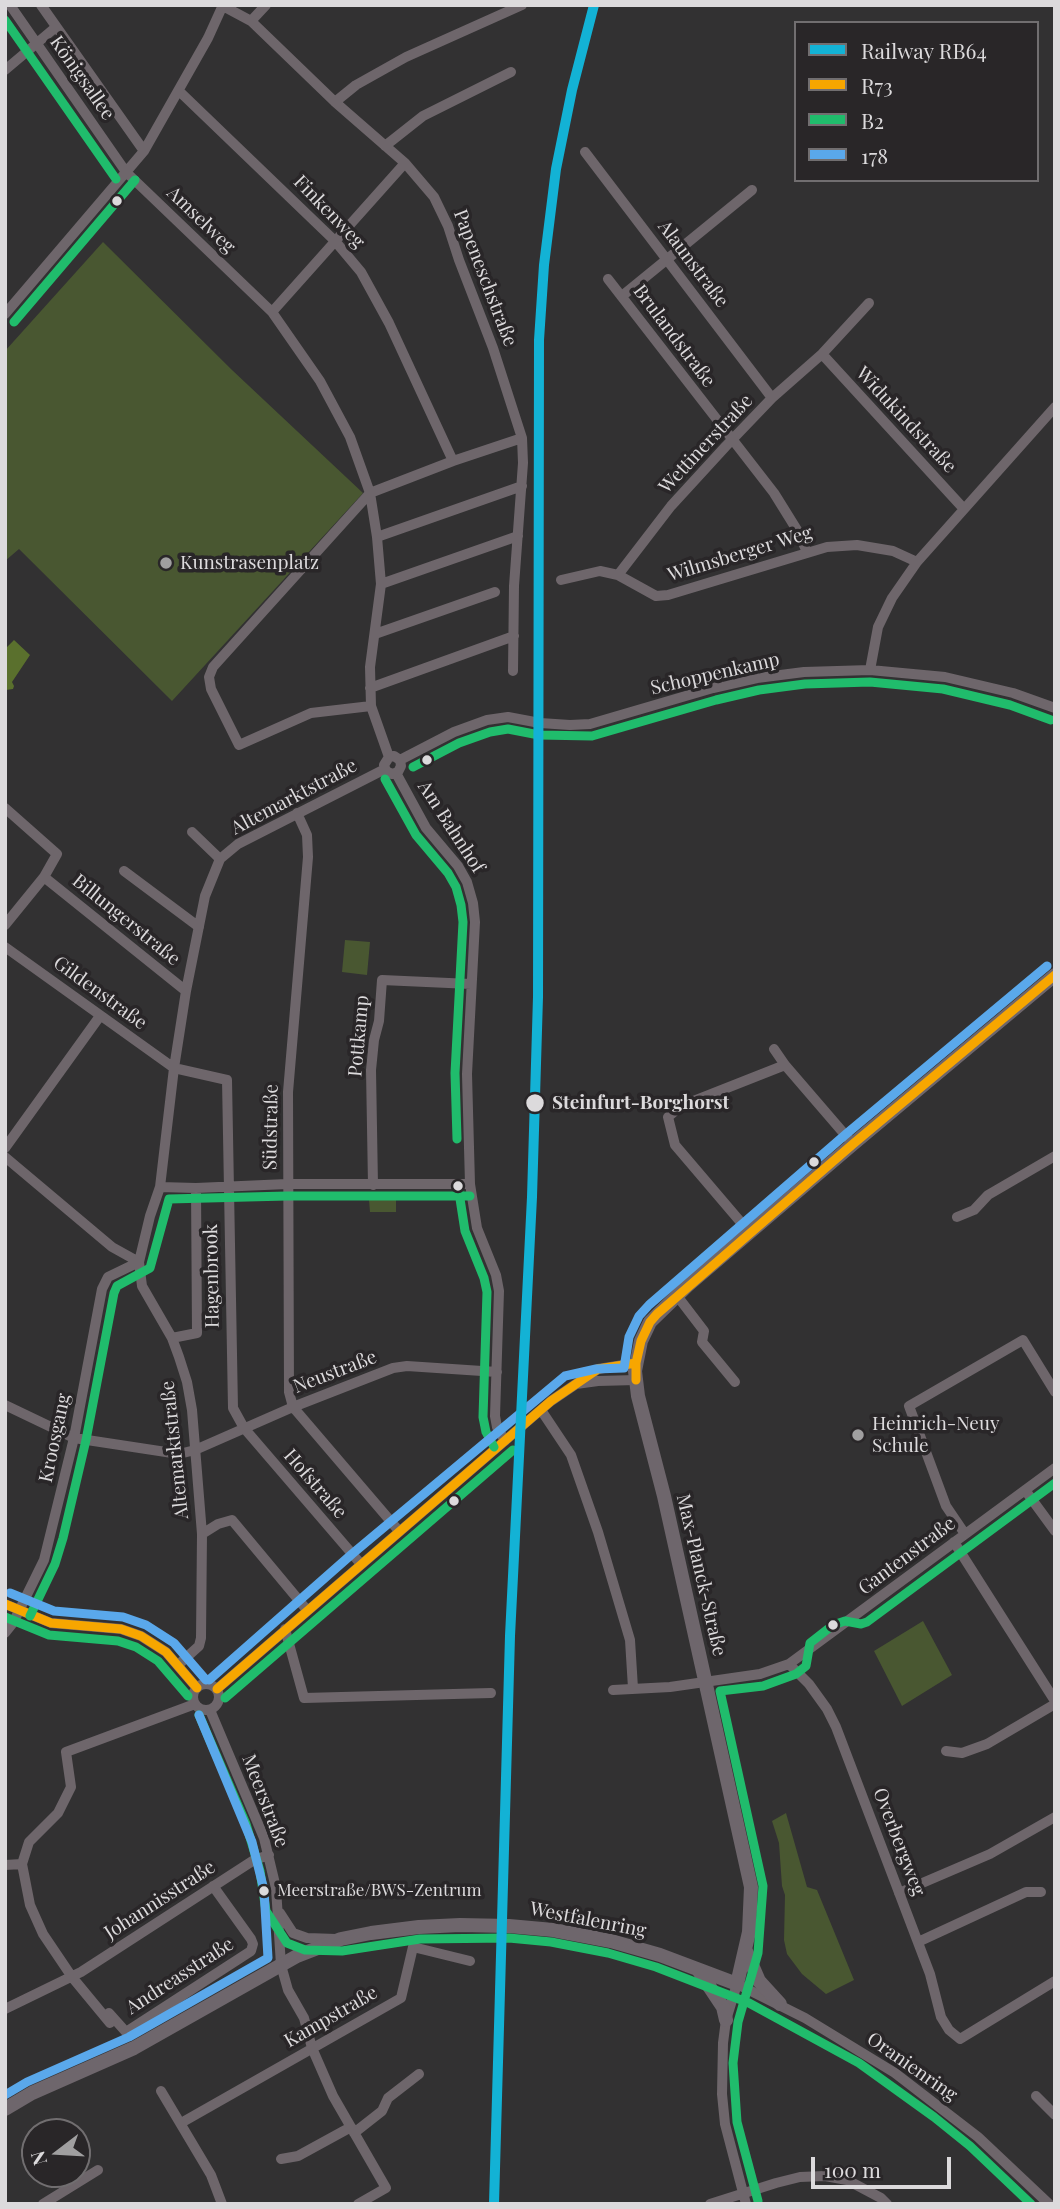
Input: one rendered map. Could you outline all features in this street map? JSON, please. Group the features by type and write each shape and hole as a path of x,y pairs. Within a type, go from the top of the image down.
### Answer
{"main road":[{"name":"Max-Planck-Straße","path":"737,1984 746,1951 751,1886 636,1380 636,1363 641,1341 650,1322 687,1286 1055,975"},
{"name":"Westfalenring","path":"5,2109 32,2093 134,2049 281,1965 341,1939 429,1926 509,1926 553,1930 611,1941 660,1955 737,1984"},
{"path":"746,1951 759,1981 780,2004"},
{"path":"698,1970 723,2007 726,2020"}],"street":[{"name":"Königsallee","path":"10,5 126,172"},
{"name":"Königsallee","path":"41,5 144,151"},
{"path":"251,21 266,5"},
{"path":"335,102 356,85 406,57 522,5"},
{"path":"5,314 144,151 208,38 223,6"},
{"name":"Papeneschstraße","path":"223,6 251,21 335,102 405,163 434,197 448,226 494,348 522,438 522,486 514,586 513,670"},
{"path":"5,71 56,27"},
{"path":"385,146 423,116 511,72"},
{"name":"Finkenweg","path":"179,91 335,241 361,272 389,323 453,461"},
{"name":"Alaunstraße","path":"585,152 772,398"},
{"path":"272,312 405,163"},
{"name":"Amselweg","path":"126,172 272,312 320,381 350,437 370,493 382,584 370,667 371,706 393,765"},
{"path":"622,296 752,190"},
{"name":"Brulandstraße","path":"608,279 788,513 807,551"},
{"name":"Wettinerstraße","path":"618,575 671,506 772,398 822,354 869,303"},
{"name":"Widukindstraße","path":"822,354 964,509"},
{"path":"870,670 878,627 892,598 917,562 1055,407"},
{"path":"371,706 311,713 239,745 211,690 209,677 213,667 370,493 522,438"},
{"path":"377,537 522,486"},
{"path":"382,584 519,536"},
{"name":"Wilmsberger Weg","path":"618,575 656,596 827,547 857,545 893,551 917,562"},
{"path":"561,580 600,571 618,575"},
{"path":"375,634 495,592"},
{"path":"370,688 513,636"},
{"name":"Schoppenkamp","path":"508,717 540,723 590,724 757,678 870,670 945,677 1013,693 1055,708"},
{"name":"Altemarktstraße","path":"178,1665 199,1646 201,1638 202,1534 195,1450 187,1382 172,1338 142,1286 139,1262 160,1188 186,990 205,896 220,859 253,834 454,732 487,720 508,717"},
{"name":"Am Bahnhof","path":"393,765 426,828 458,866 467,882 473,903 475,922 467,1074 470,1184 477,1228 496,1275 499,1290 495,1422 505,1441"},
{"name":"Billungerstraße","path":"5,808 57,854 44,877 5,925"},
{"name":"Südstraße","path":"293,1407 289,1392 288,1090 308,857 307,835 297,813"},
{"name":"Altemarktstraße","path":"191,832 220,859"},
{"path":"124,871 199,927"},
{"name":"Billungerstraße","path":"44,877 186,990"},
{"name":"Gildenstraße","path":"5,947 174,1068"},
{"name":"Pottkamp","path":"373,1185 371,1070 382,981 471,984"},
{"path":"5,1148 100,1016"},
{"path":"774,1049 853,1144"},
{"path":"750,1233 675,1145 668,1117 681,1106 785,1065"},
{"name":"Hagenbrook","path":"174,1068 227,1080 233,1408 244,1427"},
{"path":"957,1217 974,1210 988,1195 1055,1156"},
{"path":"5,1157 113,1247 139,1262"},
{"path":"160,1188 228,1188 287,1184 470,1184"},
{"path":"172,1338 197,1333 196,1188"},
{"name":"Kroosgang","path":"5,1633 44,1560 74,1438 102,1289 108,1277 139,1262"},
{"path":"678,1297 704,1331 702,1342 735,1382"},
{"path":"965,1534 946,1506 909,1406 1023,1340 1055,1392"},
{"path":"217,1689 360,1563 573,1385 597,1369 636,1363"},
{"name":"Neustraße","path":"195,1450 293,1407 400,1367 497,1372"},
{"path":"573,1385 636,1380"},
{"path":"5,1405 74,1438 179,1454 195,1450"},
{"path":"293,1407 399,1531"},
{"path":"541,1410 571,1455 598,1532 630,1640 633,1688"},
{"name":"Hofstraße","path":"244,1427 360,1563"},
{"name":"Gantenstraße","path":"612,1690 670,1687 761,1674 789,1664 1055,1468"},
{"path":"1025,1490 1055,1531"},
{"path":"202,1534 218,1524 232,1520 307,1610"},
{"path":"946,1751 962,1753 987,1744 1055,1702 954,1542"},
{"path":"5,1604 51,1623 121,1629 156,1644 197,1688"},
{"path":"285,1629 304,1698 491,1693"},
{"name":"Overbergweg","path":"789,1664 809,1684 836,1727 918,1942 939,2002 941,2017 949,2030 960,2039 1055,1982"},
{"path":"207,1684 217,1689 218,1704 210,1710 201,1710 195,1704 193,1696 197,1688 207,1684"},
{"path":"110,2023 72,1977 43,1934 30,1905 22,1864 29,1842 58,1813 71,1787 66,1752 195,1704"},
{"name":"Meerstraße","path":"210,1710 258,1820 269,1855 278,1907 281,1965 288,1990 304,2018 312,2048 333,2096 386,2188 359,2204"},
{"path":"899,1893 990,1854 1055,1817"},
{"name":"Johannisstraße","path":"5,2009 72,1977 254,1860 269,1855"},
{"path":"5,1865 22,1864"},
{"name":"Andreasstraße","path":"101,2012 109,2012 126,2032 251,1951 251,1939 213,1886"},
{"path":"918,1942 1026,1892 1041,1892"},
{"name":"Meerstraße","path":"278,1907 293,1933 307,1938 341,1939"},
{"name":"Kampstraße","path":"181,2123 401,1998 413,1947 470,1961"},
{"path":"737,1984 726,2020 722,2053 722,2094 725,2124 745,2198"},
{"name":"Oranienring","path":"737,1984 780,2004 895,2073 978,2137 1049,2204"},
{"path":"281,2159 298,2156 352,2130 382,2111 388,2098 419,2074"},
{"path":"161,2091 211,2175 222,2204"},
{"path":"1036,2096 1055,2115"},
{"path":"43,2204 98,2170"},
{"path":"710,2204 745,2198 800,2177 825,2176 847,2180 887,2204"}],"shaded area":[{"path":"103,242 232,370 363,493 172,701 19,549 5,561 5,351"},
{"path":"14,640 30,655 12,682 13,689 6,690 5,693 5,649"},
{"path":"345,940 370,942 367,975 342,972"},
{"path":"362,1192 396,1192 396,1212 370,1212 369,1200 362,1200"},
{"path":"923,1621 952,1675 902,1706 874,1651"},
{"path":"786,1813 807,1887 817,1890 854,1980 826,1994 802,1974 787,1954 784,1940 785,1895 779,1843 772,1821"}],"rail line":[{"name":"RB64","path":"494,2204 510,1636 532,1197 538,997 539,340 544,265 556,169 572,90 594,5"}],"transit line":[{"name":"B2","path":"5,20 116,179"},
{"name":"B2","path":"14,322 135,180"},
{"name":"B2","path":"413,767 459,743 490,732 508,729 539,735 592,736 716,700 759,690 805,684 870,682 943,689 1010,705 1051,720"},
{"name":"B2","path":"385,779 416,835 448,873 456,887 461,905 463,922 455,1073 457,1139"},
{"name":"178","path":"209,1680 352,1554 565,1376 596,1369 624,1368 629,1337 639,1316 649,1305 845,1135 1047,966"},
{"name":"R73","path":"636,1380 636,1363 641,1341 657,1314 853,1144 1055,975"},
{"name":"B2","path":"458,1186 465,1231 487,1292 483,1417 486,1432 494,1447"},
{"name":"B2","path":"30,1616 55,1564 63,1538 86,1440 114,1293 117,1286 150,1268 169,1199 470,1196"},
{"name":"R73","path":"217,1689 551,1401 598,1369 636,1363"},
{"name":"B2","path":"225,1698 513,1450"},
{"name":"B2","path":"758,2201 737,2122 733,2063 738,2022 758,1953 763,1886 720,1691 763,1686 796,1674 806,1666 810,1643 833,1625 845,1621 861,1624 867,1622 1055,1483"},
{"name":"178","path":"10,1593 54,1611 123,1617 146,1625 174,1643 206,1680"},
{"name":"R73","path":"5,1604 51,1623 121,1629 141,1636 166,1652 197,1688"},
{"name":"B2","path":"5,1617 49,1635 118,1641 136,1647 158,1661 188,1696"},
{"name":"B2","path":"199,1715 246,1824 260,1871 266,1911 287,1943 305,1950 342,1951 420,1939 509,1938 551,1942 608,1953 656,1967 749,2003 859,2063 970,2146 1031,2204"},
{"name":"178","path":"5,2095 27,2082 129,2037 268,1958 264,1890 252,1842 199,1715"}],"place":[{"name":"Kunstrasenplatz","path":"166,563"},
{"name":"Steinfurt-Borghorst","path":"535,1103"},
{"name":"Heinrich-Neuy Schule","path":"858,1435"},
{"name":"Meerstraße/BWS-Zentrum","path":"264,1891"}]}
